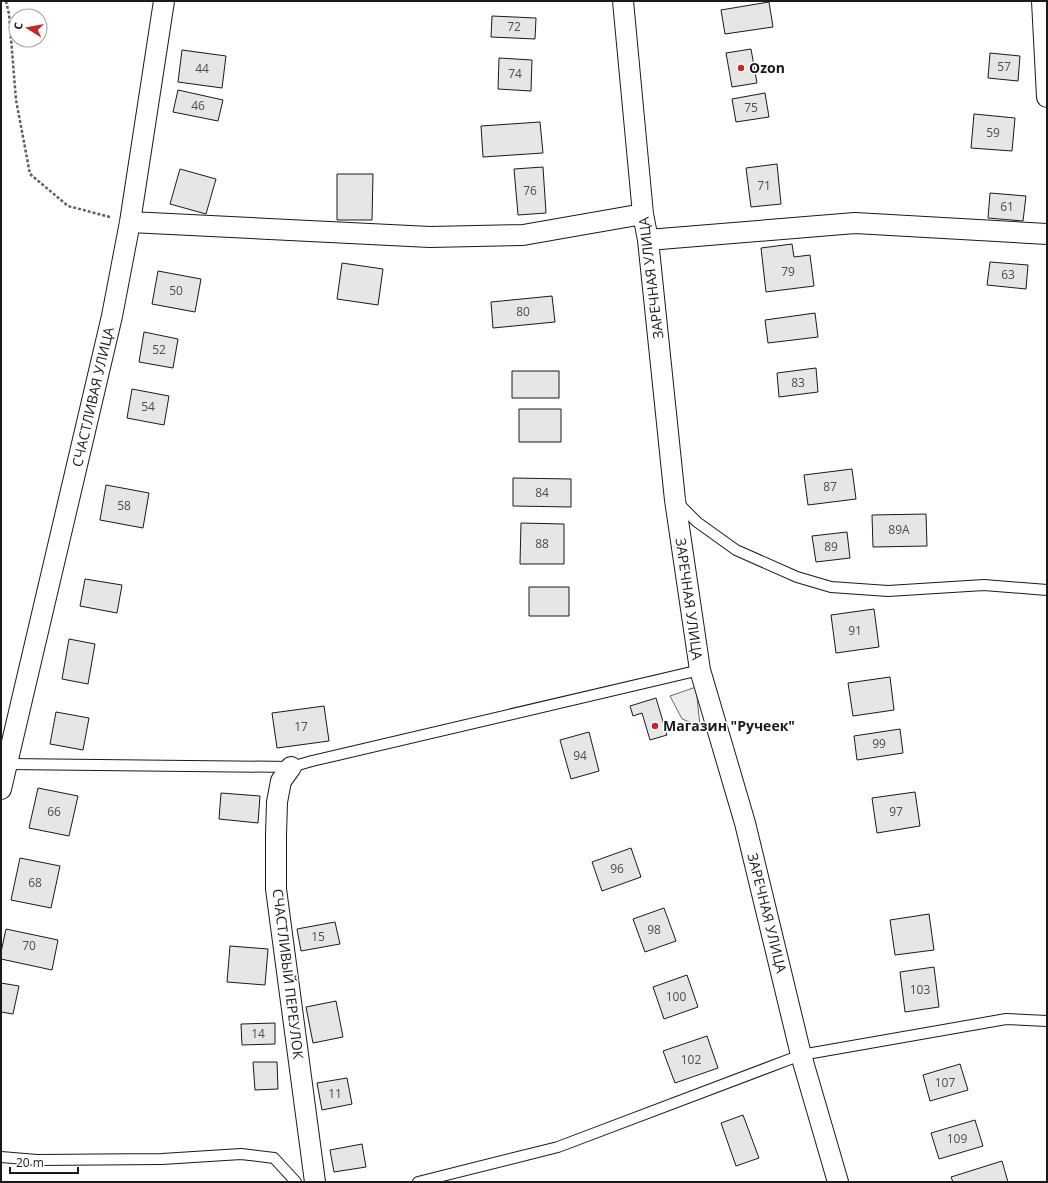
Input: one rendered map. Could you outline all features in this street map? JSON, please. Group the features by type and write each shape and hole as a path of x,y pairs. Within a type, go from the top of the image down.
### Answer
{"street":[{"name":"СЧАСТЛИВАЯ УЛИЦА","path":"1,789 112,316 130,222 164,1"},
{"name":"ЗАРЕЧНАЯ УЛИЦА","path":"623,1 643,214 648,240 675,500 700,670 745,823 802,1055 838,1182"},
{"path":"1042,1 1047,97"},
{"path":"130,222 437,237 523,235 643,214"},
{"path":"648,240 855,223 1047,234"},
{"name":"СЧАСТЛИВЫЙ ПЕРЕУЛОК","path":"290,768 281,781 277,802 276,889 315,1182"}],"lane":[{"path":"675,500 697,522 736,550 798,577 831,587 888,591 984,585 1047,590"},
{"path":"7,764 290,768 312,761 700,670"},
{"path":"418,1182 558,1147 802,1055 1006,1019 1047,1021"},
{"path":"1,1157 37,1160 162,1159 241,1154 274,1158 296,1182"}],"path":[{"path":"6,1 9,14 16,100 30,174 68,206 130,222"}],"shaded area":[{"path":"696,687 700,726 682,719 670,696"}],"building":[{"path":"769,2 773,27 725,34 721,10"},
{"path":"492,16 536,18 535,39 491,37"},
{"path":"751,49 757,83 732,87 726,53"},
{"path":"182,50 226,56 222,88 178,82"},
{"path":"990,53 1020,56 1018,81 988,78"},
{"path":"499,58 532,60 531,91 498,89"},
{"path":"178,90 223,100 218,121 173,112"},
{"path":"765,93 769,117 736,122 732,99"},
{"path":"974,114 1015,118 1012,151 971,148"},
{"path":"540,122 543,153 483,157 481,126"},
{"path":"777,164 781,204 751,207 746,168"},
{"path":"543,167 546,213 518,215 514,169"},
{"path":"180,169 216,179 206,214 170,204"},
{"path":"337,174 373,174 372,220 337,220"},
{"path":"990,193 1026,196 1023,221 988,218"},
{"path":"792,244 794,257 810,255 814,286 766,292 761,248"},
{"path":"990,262 1028,265 1026,289 987,285"},
{"path":"342,263 383,269 378,305 337,299"},
{"path":"158,271 201,279 195,312 152,304"},
{"path":"552,296 555,322 493,328 491,302"},
{"path":"815,313 818,337 768,343 765,320"},
{"path":"144,332 178,339 173,368 139,362"},
{"path":"816,368 818,392 779,397 777,373"},
{"path":"512,371 559,371 559,398 512,398"},
{"path":"132,389 169,396 164,425 127,418"},
{"path":"519,409 561,409 561,442 519,442"},
{"path":"852,469 856,499 808,505 804,475"},
{"path":"513,478 571,479 571,507 513,506"},
{"path":"106,485 149,493 143,528 100,520"},
{"path":"926,514 927,546 873,547 872,515"},
{"path":"521,523 564,524 564,564 520,564"},
{"path":"847,532 850,558 816,562 812,536"},
{"path":"85,579 122,585 117,613 80,606"},
{"path":"529,587 569,587 569,616 529,616"},
{"path":"874,609 879,647 836,653 831,615"},
{"path":"69,639 95,644 88,684 62,679"},
{"path":"890,677 894,710 853,716 848,683"},
{"name":"Магазин \"Ручеек\"","path":"656,698 667,735 650,740 642,713 633,716 630,706"},
{"path":"324,706 329,741 277,748 272,713"},
{"path":"56,712 89,718 83,750 50,744"},
{"path":"900,729 903,753 857,760 854,736"},
{"path":"589,732 599,771 571,779 560,740"},
{"path":"38,788 78,796 69,836 29,828"},
{"path":"915,792 920,826 877,833 872,798"},
{"path":"221,793 260,796 258,823 219,819"},
{"path":"631,848 641,877 602,891 592,862"},
{"path":"20,858 60,866 51,908 11,900"},
{"path":"664,908 676,941 645,952 633,919"},
{"path":"929,914 934,950 895,955 890,920"},
{"path":"335,922 340,944 301,951 297,929"},
{"path":"6,929 58,940 52,970 1,959"},
{"path":"230,946 268,949 265,985 227,982"},
{"path":"934,967 939,1007 905,1012 900,972"},
{"path":"687,975 698,1007 664,1019 653,987"},
{"path":"1,983 19,986 13,1014 1,1012"},
{"path":"336,1001 343,1037 313,1043 306,1007"},
{"path":"275,1023 275,1044 242,1045 241,1024"},
{"path":"707,1036 718,1068 675,1083 663,1051"},
{"path":"253,1062 277,1062 278,1089 255,1090"},
{"path":"960,1064 968,1090 930,1101 923,1075"},
{"path":"347,1078 352,1104 322,1110 317,1083"},
{"path":"743,1115 759,1158 736,1166 721,1123"},
{"path":"975,1120 983,1146 939,1159 931,1133"},
{"path":"362,1144 366,1167 334,1172 330,1150"},
{"path":"1002,1161 1008,1182 953,1182 951,1177"}],"place":[{"name":"Ozon","path":"741,68"},
{"name":"Магазин \"Ручеек\"","path":"655,726"}]}
